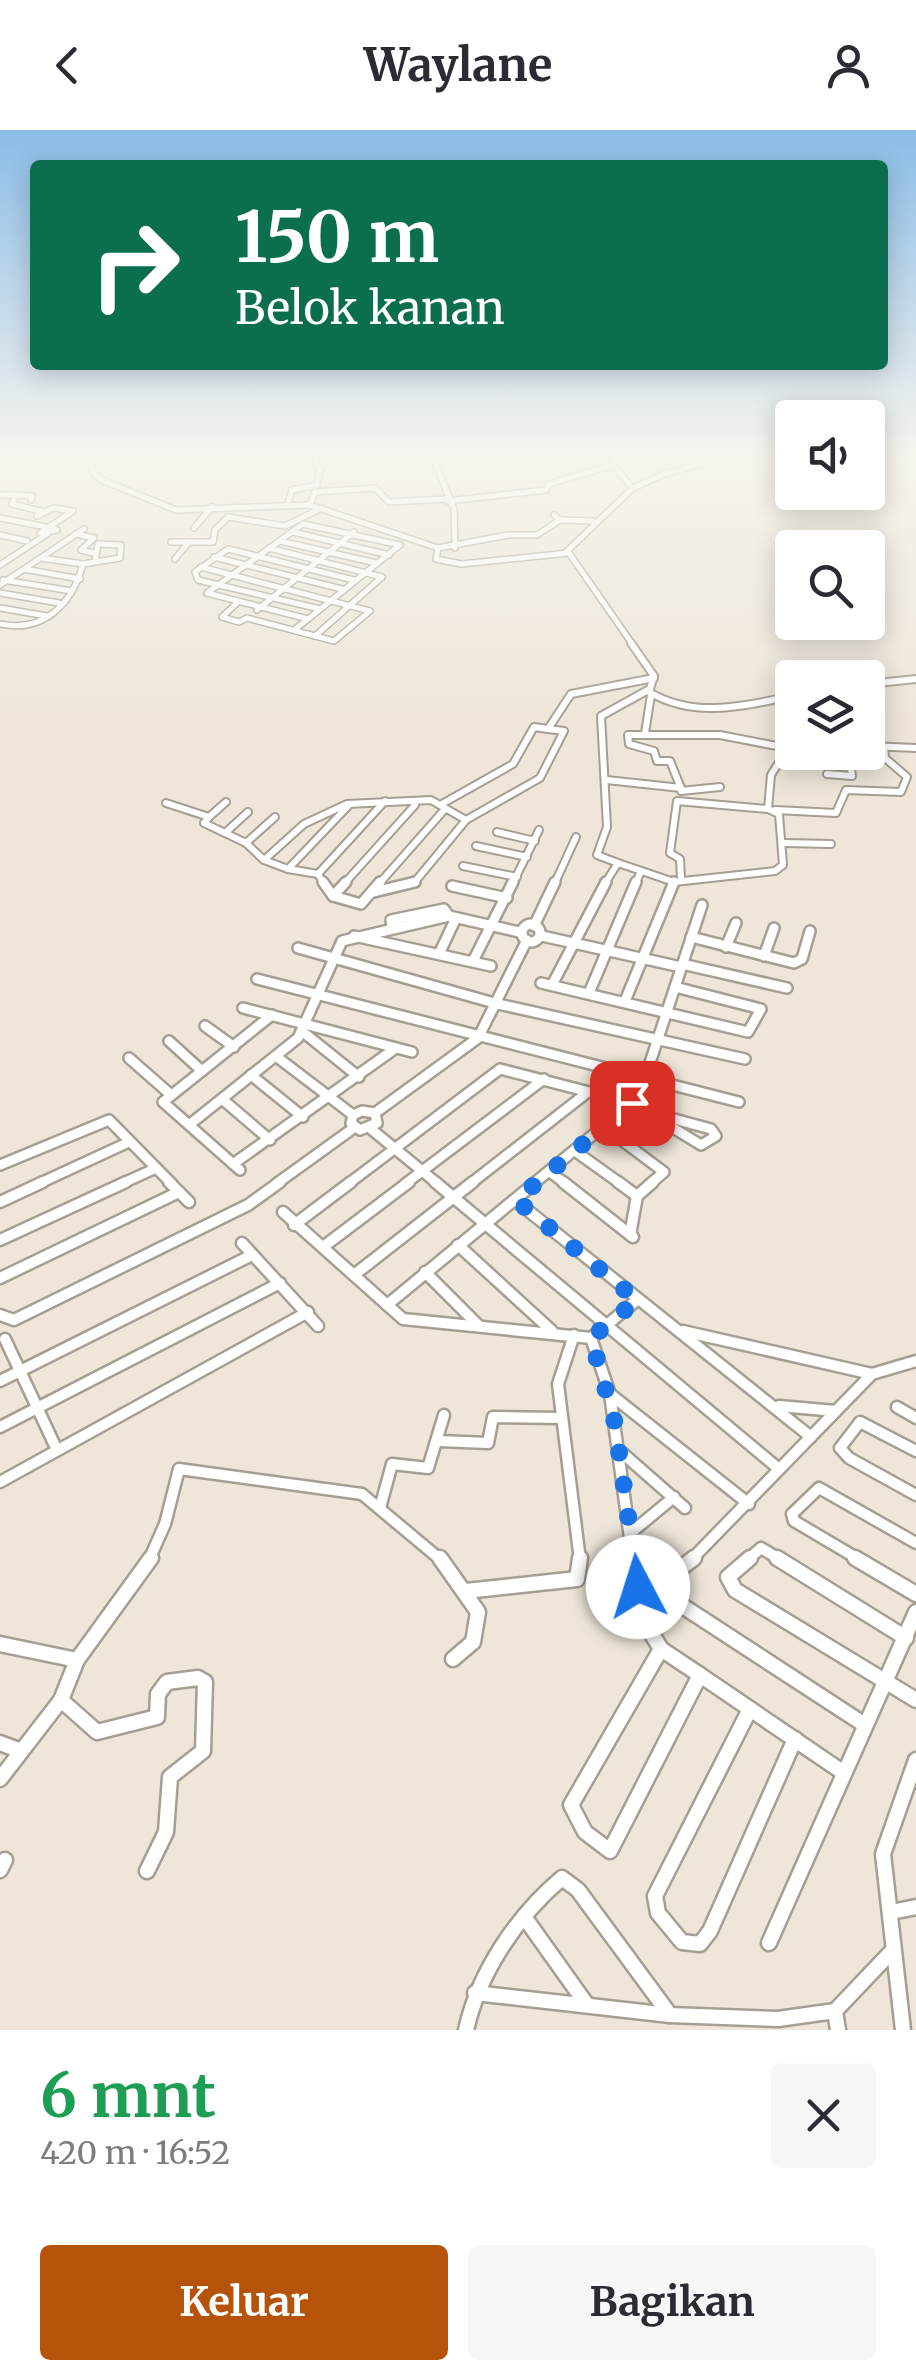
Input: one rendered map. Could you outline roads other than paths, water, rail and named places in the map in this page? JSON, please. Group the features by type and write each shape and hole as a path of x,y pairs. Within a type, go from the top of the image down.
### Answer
{"street":[{"path":"13,553 26,542"},
{"path":"0,562 29,542"},
{"path":"2,581 65,542"},
{"path":"90,542 81,550 93,553"},
{"path":"171,542 213,542"},
{"path":"174,560 188,542"},
{"path":"279,542 208,594 308,619"},
{"path":"283,542 376,563"},
{"path":"334,542 389,555"},
{"path":"294,630 400,546 382,542"},
{"path":"420,542 438,548 456,548 479,542"},
{"path":"456,542 456,548"},
{"path":"541,542 547,552"},
{"path":"438,548 436,559 446,565 566,552 575,542"},
{"path":"238,602 222,617 239,622 247,618 340,543"},
{"path":"40,558 82,564 120,558 121,547 100,544 93,553"},
{"path":"320,609 195,578 194,572 226,548 354,580"},
{"path":"269,548 382,577 315,636"},
{"path":"0,550 13,553"},
{"path":"566,552 654,678"},
{"path":"93,553 95,562"},
{"path":"277,561 289,554"},
{"path":"214,557 343,589"},
{"path":"0,633 4,625 32,626 47,616 72,591 80,579 82,564"},
{"path":"201,566 370,611 337,641 247,618"},
{"path":"22,569 80,579"},
{"path":"2,581 72,591"},
{"path":"0,594 60,603"},
{"path":"0,608 47,616"},
{"path":"645,734 654,678"},
{"path":"548,729 571,694 654,678"},
{"path":"885,683 916,680"},
{"path":"650,692 676,707 697,709 775,698"},
{"path":"650,692 601,716 607,827 597,855 677,880 781,869 784,843 771,809 769,779 775,770"},
{"path":"226,802 204,823 246,843 264,860 288,870 318,874 332,896 362,904 372,892 443,807 514,764 534,728 564,731 540,778 466,820 414,884 372,892"},
{"path":"625,1002 677,880 680,860 670,853 675,804 682,788 670,762 657,761 654,752 629,744 628,736 720,735 775,744"},
{"path":"885,747 916,748"},
{"path":"680,799 836,813 846,790 901,792 912,778 885,758"},
{"path":"828,774 852,776 851,770"},
{"path":"607,780 682,788 720,787"},
{"path":"264,860 310,815 352,802 414,804 432,800 466,820"},
{"path":"318,874 385,801"},
{"path":"288,870 352,802"},
{"path":"166,803 209,816"},
{"path":"332,896 414,804"},
{"path":"225,833 248,812"},
{"path":"246,843 274,816"},
{"path":"473,962 539,830"},
{"path":"503,832 534,841"},
{"path":"354,1115 362,1110 374,1113 478,1038 498,1004 523,936 534,926 576,837"},
{"path":"784,843 831,844"},
{"path":"476,846 527,857"},
{"path":"618,863 610,868 547,984 750,1032 761,1009 674,987"},
{"path":"463,866 517,877"},
{"path":"589,993 641,871"},
{"path":"452,886 507,898"},
{"path":"388,1304 632,1103 645,1078 702,905"},
{"path":"438,954 452,916"},
{"path":"189,1124 277,1057 306,1027 331,957 352,936 392,926 452,916 523,936 572,941 788,988"},
{"path":"726,947 736,923"},
{"path":"534,926 542,936"},
{"path":"764,956 774,928"},
{"path":"690,937 800,962 810,932"},
{"path":"352,936 491,966"},
{"path":"419,950 445,940"},
{"path":"298,948 498,1004 745,1059"},
{"path":"258,979 739,1102"},
{"path":"261,1024 242,1008 412,1052"},
{"path":"167,1098 272,1015"},
{"path":"204,1026 234,1048"},
{"path":"306,1027 358,1077"},
{"path":"169,1042 202,1071"},
{"path":"129,1058 189,1124 236,1167 393,1050"},
{"path":"277,1057 354,1115"},
{"path":"294,1225 500,1069 632,1103 696,1144 706,1144 716,1136 710,1128 652,1113"},
{"path":"251,1075 303,1117"},
{"path":"323,1247 544,1080"},
{"path":"354,1275 588,1092"},
{"path":"222,1099 270,1140"},
{"path":"371,1129 377,1123 374,1113"},
{"path":"354,1115 354,1128"},
{"path":"0,1165 104,1120 189,1202"},
{"path":"550,1172 632,1236 638,1196 664,1172 604,1127"},
{"path":"0,1316 14,1320 248,1205 354,1128 371,1129 391,1150 605,1328 780,1469"},
{"path":"1,1198 129,1142"},
{"path":"576,1150 638,1196"},
{"path":"0,1240 154,1169"},
{"path":"0,1278 179,1192"},
{"path":"516,1200 811,1437"},
{"path":"283,1212 403,1319 591,1338 637,1300"},
{"path":"242,1243 318,1326"},
{"path":"458,1245 554,1332"},
{"path":"0,1381 252,1255"},
{"path":"425,1272 479,1326"},
{"path":"0,1427 280,1283"},
{"path":"0,1482 308,1312"},
{"path":"14,1320 15,1327 3,1340 22,1369 57,1450"},
{"path":"680,1330 872,1374 916,1361"},
{"path":"466,1591 577,1579 580,1561 558,1374 574,1334"},
{"path":"591,1338 610,1394 638,1587 653,1594 749,1504 872,1374"},
{"path":"610,1394 749,1504"},
{"path":"777,1406 836,1412"},
{"path":"896,1407 916,1418"},
{"path":"440,1440 444,1415"},
{"path":"380,1508 392,1464 428,1468 434,1442 488,1443 493,1417 561,1418"},
{"path":"916,1451 860,1422 840,1448 849,1458 916,1496"},
{"path":"620,1451 685,1508"},
{"path":"0,1779 60,1700 77,1660 147,1566 165,1524 179,1468 362,1494 439,1557 478,1612 478,1632 466,1650 453,1658"},
{"path":"916,1544 819,1488 792,1514 794,1522 916,1594"},
{"path":"633,1532 674,1497"},
{"path":"906,1638 761,1548 728,1578 735,1590 916,1700"},
{"path":"844,1773 661,1649 650,1630 654,1620 681,1605 865,1725"},
{"path":"769,1943 916,1612"},
{"path":"0,1644 77,1660"},
{"path":"661,1649 571,1805 574,1817 606,1850 617,1844 700,1676"},
{"path":"60,1700 90,1730 107,1732 156,1716 158,1694 167,1682 198,1678 205,1682 204,1752 170,1777 166,1832 148,1871"},
{"path":"750,1709 655,1896 658,1913 682,1942 700,1944 710,1931 795,1739"},
{"path":"0,1744 21,1751"},
{"path":"903,2030 884,1854 916,1760"},
{"path":"466,2030 476,1993 525,1918 557,1880 571,1882 670,2015"},
{"path":"890,1908 916,1907"},
{"path":"525,1918 587,2005"},
{"path":"476,1993 718,2024 778,2024 836,2011 893,1950"},
{"path":"836,2011 838,2030"}]}
